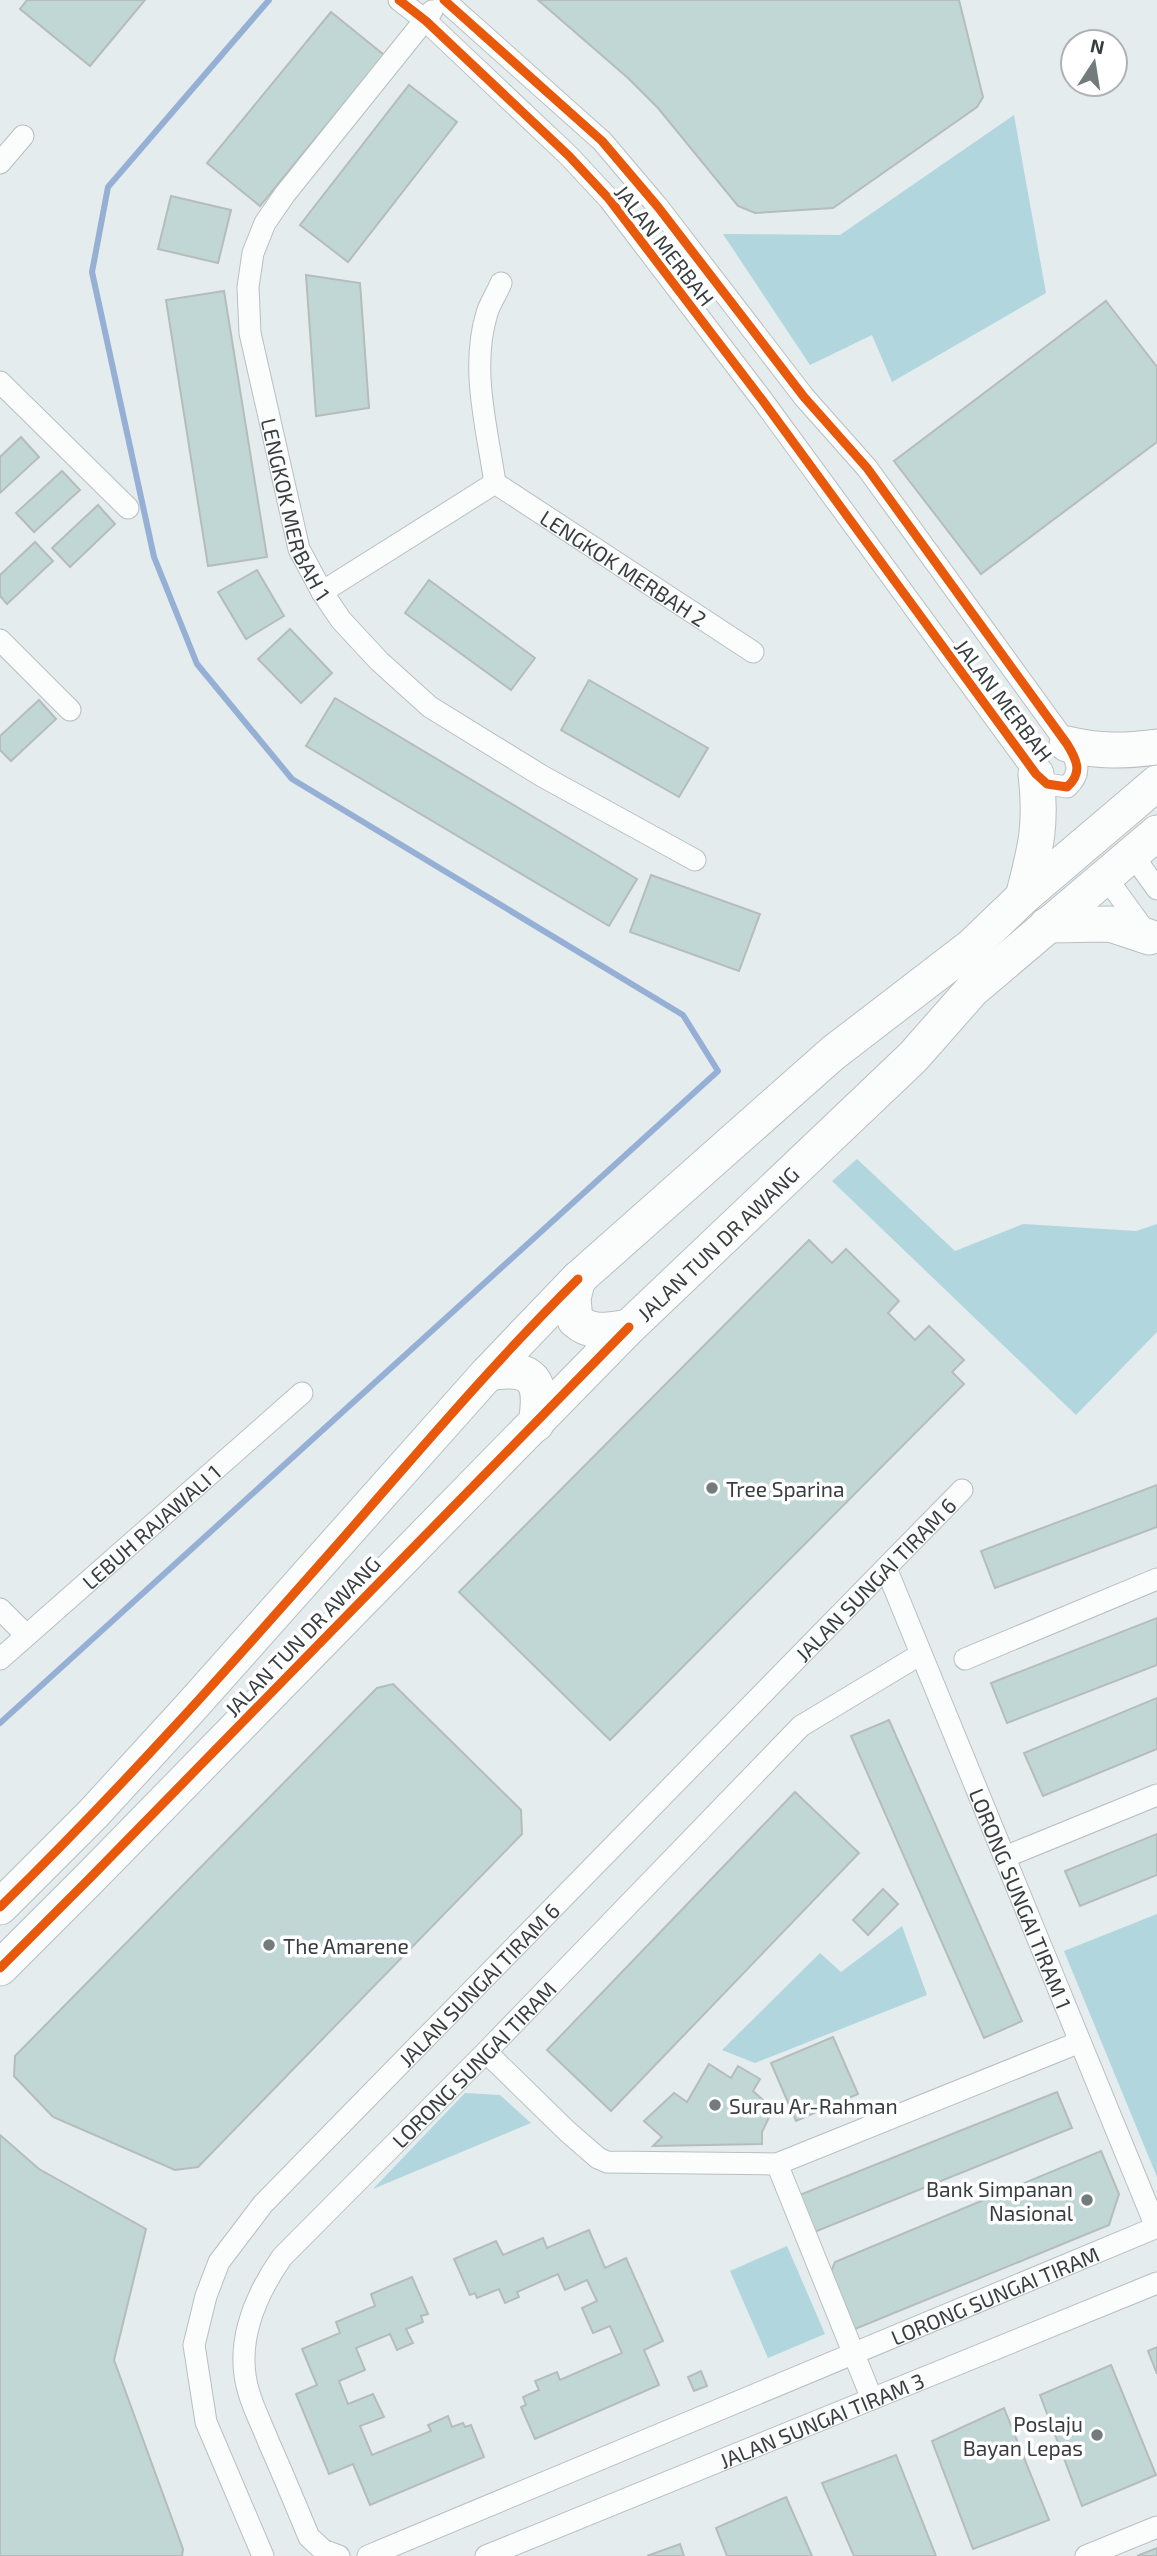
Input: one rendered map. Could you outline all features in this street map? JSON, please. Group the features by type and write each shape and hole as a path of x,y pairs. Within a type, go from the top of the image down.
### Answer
{"main road":[{"path":"1068,744 1118,751 1157,747"},
{"path":"1023,897 1039,829 1040,807 1036,774"},
{"name":"JALAN TUN DR AWANG","path":"0,1907 93,1814 488,1373 578,1279 834,1053 971,947 1023,897 1157,783"},
{"name":"JALAN TUN DR AWANG","path":"0,1968 629,1327 913,1057 972,990 1144,844"},
{"path":"1047,925 1110,924 1153,942"},
{"path":"578,1279 573,1298 575,1320 593,1330 629,1327"},
{"path":"488,1373 512,1371 530,1377 537,1386 540,1397 536,1424"}],"street":[{"name":"JALAN MERBAH","path":"399,0 426,21 569,156 609,199 764,401 1036,774 1055,787 1067,787 1075,781 1078,773 1077,760 1068,744 867,468 804,397 650,198 602,141 442,0"},
{"name":"LENGKOK MERBAH 1","path":"442,0 285,194 265,223 253,253 248,287 250,333 299,549 341,621 430,707 542,776 695,860"},
{"path":"0,163 23,136"},
{"path":"322,592 495,483 480,380 481,344 487,312 502,283"},
{"path":"0,382 128,508"},
{"name":"LENGKOK MERBAH 2","path":"495,483 753,652"},
{"path":"0,639 70,710"},
{"path":"1144,844 1157,889"},
{"path":"1105,876 1153,942"},
{"name":"LEBUH RAJAWALI 1","path":"0,1659 302,1393"},
{"name":"JALAN SUNGAI TIRAM 6","path":"263,2556 206,2422 194,2346 206,2296 219,2262 263,2204 962,1490"},
{"name":"LORONG SUNGAI TIRAM 1","path":"886,1568 1157,2227"},
{"path":"965,1659 1157,1579"},
{"path":"0,1609 26,1635"},
{"name":"LORONG SUNGAI TIRAM","path":"339,2556 323,2550 309,2537 248,2392 244,2361 247,2333 254,2306 265,2281 282,2257 801,1726 921,1654"},
{"path":"1005,1857 1157,1795"},
{"path":"485,2052 568,2132 598,2158 607,2162 777,2164 1080,2042"},
{"path":"777,2164 872,2399"},
{"name":"LORONG SUNGAI TIRAM","path":"368,2556 1157,2227"},
{"name":"JALAN SUNGAI TIRAM 3","path":"486,2556 1157,2283"},
{"path":"1086,2556 1157,2527"}],"shaded area":[{"path":"1014,115 1046,293 892,382 872,335 810,365 723,234 840,235"},
{"path":"857,1159 955,1251 1023,1224 1136,1231 1157,1224 1157,1332 1076,1415 832,1181"},
{"path":"1157,1914 1157,2177 1064,1951"},
{"path":"902,1926 927,1995 755,2063 722,2050 820,1953 841,1972"},
{"path":"465,2093 500,2095 531,2123 373,2189"},
{"path":"787,2246 825,2334 768,2358 730,2271"}],"building":[{"path":"27,0 145,0 90,66 20,9"},
{"path":"538,0 959,0 983,97 977,107 833,208 755,213 738,206 658,108 628,78"},
{"path":"331,12 384,55 260,206 207,163"},
{"path":"409,85 457,122 348,262 300,225"},
{"path":"171,196 231,210 218,263 158,249"},
{"path":"306,275 360,283 369,408 316,416"},
{"path":"224,291 267,557 208,566 166,300"},
{"path":"1106,301 1157,367 1157,442 981,574 894,461"},
{"path":"21,437 39,457 0,493 0,457"},
{"path":"62,471 80,490 34,532 16,513"},
{"path":"98,505 115,524 70,567 52,548"},
{"path":"35,542 53,561 7,604 0,596 0,575"},
{"path":"257,570 284,616 246,639 218,592"},
{"path":"429,580 535,658 511,690 405,613"},
{"path":"290,629 332,673 301,703 258,659"},
{"path":"589,680 708,748 679,797 561,730"},
{"path":"335,698 637,879 609,926 306,746"},
{"path":"39,700 56,719 11,761 0,750 0,736"},
{"path":"651,875 760,914 739,971 630,932"},
{"name":"Tree Sparina","path":"809,1240 832,1263 846,1249 899,1301 888,1313 915,1340 929,1326 964,1360 952,1372 964,1384 610,1740 459,1592"},
{"path":"1157,1485 1157,1527 995,1588 981,1551"},
{"path":"1157,1618 1157,1665 1007,1723 991,1683"},
{"name":"The Amarene","path":"393,1684 521,1810 522,1834 198,2167 175,2170 53,2117 14,2076 15,2056 377,1688"},
{"path":"1157,1698 1157,1749 1043,1796 1024,1753"},
{"path":"889,1720 1022,2021 984,2038 851,1736"},
{"path":"795,1792 859,1853 611,2111 547,2050"},
{"path":"1157,1834 1157,1875 1080,1906 1065,1871"},
{"path":"883,1889 898,1904 868,1935 853,1920"},
{"path":"833,2037 858,2094 796,2121 771,2063"},
{"name":"Surau Ar-Rahman","path":"709,2064 731,2078 738,2066 760,2079 753,2091 773,2109 762,2132 762,2144 653,2146 662,2137 644,2121 674,2093 687,2102"},
{"path":"1057,2092 1072,2128 812,2233 797,2196"},
{"path":"0,2135 39,2169 146,2229 114,2360 183,2549 182,2556 0,2556"},
{"path":"1101,2151 1119,2194 1109,2225 855,2329 831,2272 835,2262"},
{"path":"589,2230 605,2268 626,2258 663,2341 644,2350 659,2385 535,2439 521,2407 526,2405 523,2397 539,2390 535,2381 557,2372 560,2380 622,2353 610,2326 593,2333 582,2308 597,2301 587,2280 565,2290 558,2274 517,2292 519,2297 505,2303 499,2289 477,2298 475,2293 470,2295 454,2259 496,2241 503,2255 543,2238 547,2248"},
{"path":"412,2277 428,2314 421,2316 423,2322 406,2329 413,2343 397,2350 390,2334 356,2348 365,2370 339,2381 348,2404 373,2394 384,2417 360,2426 372,2455 431,2431 428,2425 448,2416 452,2427 463,2423 465,2427 471,2425 484,2457 370,2505 353,2464 329,2474 296,2394 317,2385 302,2349 340,2333 336,2322 375,2306 371,2294"},
{"path":"1157,2347 1157,2374 1148,2351"},
{"name":"Poslaju Bayan Lepas","path":"1111,2365 1156,2475 1082,2506 1040,2395"},
{"path":"701,2371 707,2386 694,2391 688,2377"},
{"path":"1004,2408 1049,2520 973,2549 932,2441"},
{"path":"896,2455 936,2556 854,2556 822,2483"},
{"path":"786,2497 812,2556 727,2556 716,2528"},
{"path":"680,2544 684,2556 647,2556"},
{"path":"1157,2548 1157,2556 1137,2556"}],"waterway":[{"path":"0,1723 718,1071 683,1015 292,779 197,664 154,557 92,272 108,187 269,0"}],"cycle path":[{"path":"399,0 426,21 569,156 609,199 763,401 1036,774 1047,784 1067,787 1077,771 1067,744 867,468 804,397 658,207 602,141 444,0"},
{"path":"0,1907 89,1818 175,1726 487,1374 578,1279"},
{"path":"0,1968 629,1327"}],"place":[{"name":"Tree Sparina","path":"712,1488"},
{"name":"The Amarene","path":"269,1945"},
{"name":"Surau Ar-Rahman","path":"715,2105"},
{"name":"Bank Simpanan Nasional","path":"1087,2200"},
{"name":"Poslaju Bayan Lepas","path":"1097,2435"}]}
